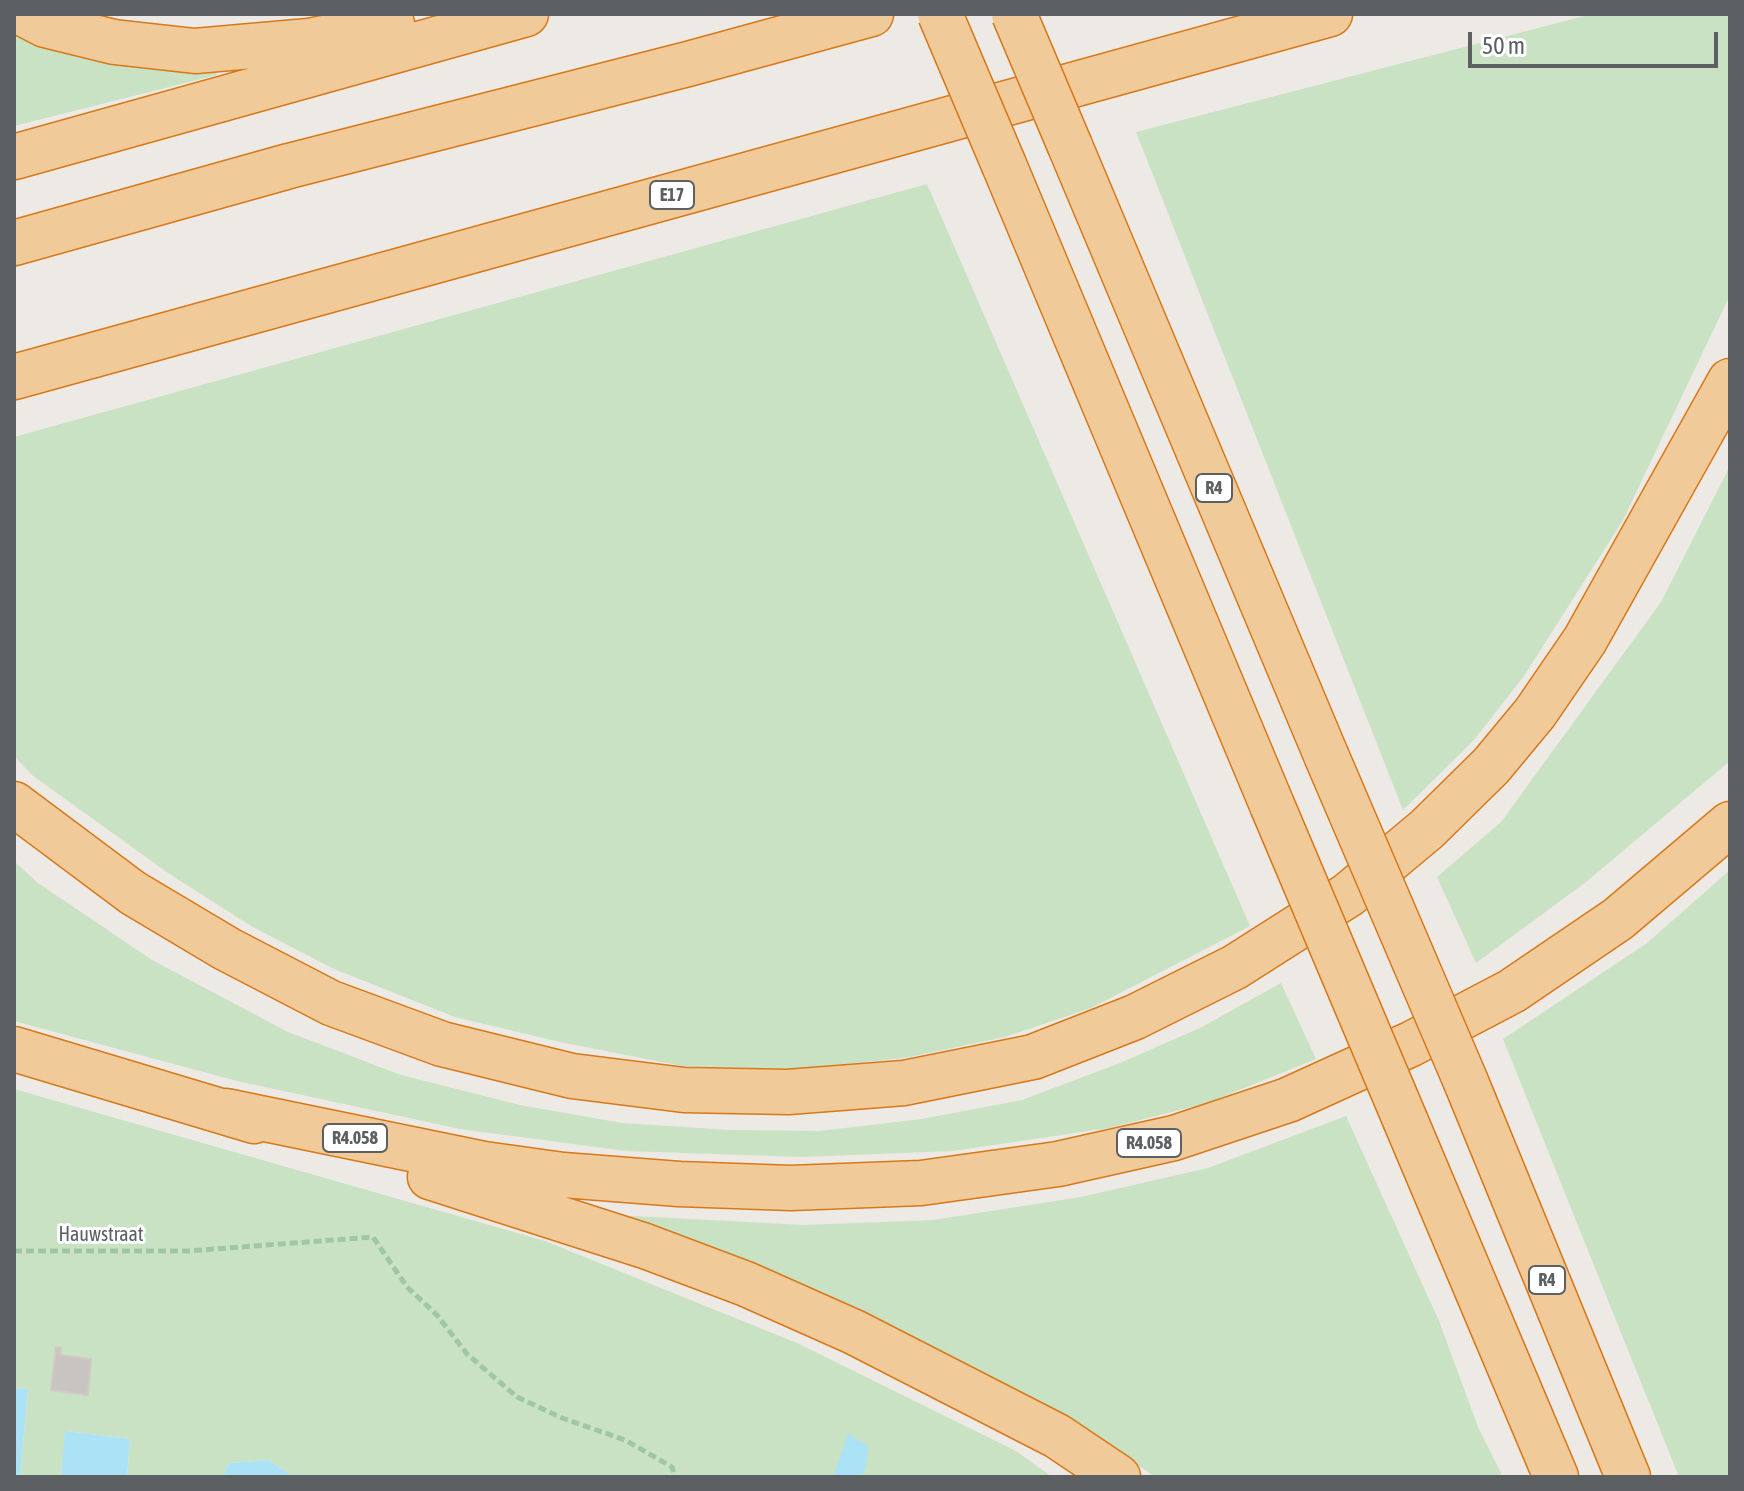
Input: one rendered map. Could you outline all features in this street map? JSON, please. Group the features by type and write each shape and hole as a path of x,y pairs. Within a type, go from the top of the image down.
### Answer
{"highway":[{"path":"24,14 45,25 114,42 195,51 309,41 433,14"},
{"path":"14,157 526,14"},
{"path":"14,243 289,166 871,14"},
{"path":"940,14 1556,1477"},
{"name":"R4","path":"1014,14 1466,1082 1628,1477"},
{"name":"E17","path":"14,377 1330,14"},
{"path":"14,804 133,893 227,949 331,1003 414,1034 471,1051 572,1076 684,1090 788,1092 904,1083 1033,1057 1135,1017 1235,967 1348,895 1427,829 1509,745 1585,640 1730,381"},
{"name":"R4.058","path":"226,1111 484,1164 563,1175 679,1184 791,1188 921,1183 1058,1164 1174,1138 1288,1100 1411,1044 1512,991 1618,919 1730,824"},
{"path":"14,1049 226,1111 314,1142 645,1246 746,1284 854,1332 1057,1436 1118,1477"}],"path":[{"name":"Hauwstraat","path":"14,1251 188,1251 373,1237 407,1287 437,1315 467,1354 517,1397 562,1418 625,1440 672,1467 675,1477"}],"green space":[{"path":"1592,14 1730,14 1730,295 1623,520 1524,676 1474,740 1403,810 1136,132"},
{"path":"14,28 214,67 217,75 14,126"},
{"path":"927,184 1250,926 1091,1008 1005,1037 905,1058 794,1069 682,1066 455,1017 334,969 251,926 168,873 32,775 14,756 14,437"},
{"path":"1730,466 1730,761 1586,882 1476,963 1437,877 1501,822 1661,602"},
{"path":"14,861 38,883 152,960 288,1032 401,1075 520,1105 622,1123 731,1130 819,1131 922,1119 1022,1100 1120,1063 1200,1028 1281,983 1316,1059 1207,1103 1109,1128 953,1151 802,1157 626,1151 460,1129 237,1081 14,1021"},
{"path":"1730,870 1730,1477 1679,1477 1503,1039 1647,943"},
{"path":"14,1089 545,1241 797,1343 1016,1451 1052,1477 294,1477 268,1460 229,1463 223,1477 127,1477 130,1439 66,1431 61,1477 20,1477 28,1389 14,1388"},
{"path":"1346,1116 1439,1321 1478,1427 1503,1477 1155,1477 1087,1429 959,1361 871,1319 615,1215 804,1225 933,1220 1081,1197 1208,1168"}],"water":[{"path":"14,1388 28,1389 20,1477 14,1477"},
{"path":"65,1431 130,1439 127,1477 61,1477"},
{"path":"848,1434 868,1446 866,1467 861,1477 833,1477"},
{"path":"268,1460 294,1477 223,1477 229,1463"}],"building":[{"path":"56,1347 61,1348 60,1355 91,1359 88,1395 51,1390"}]}
